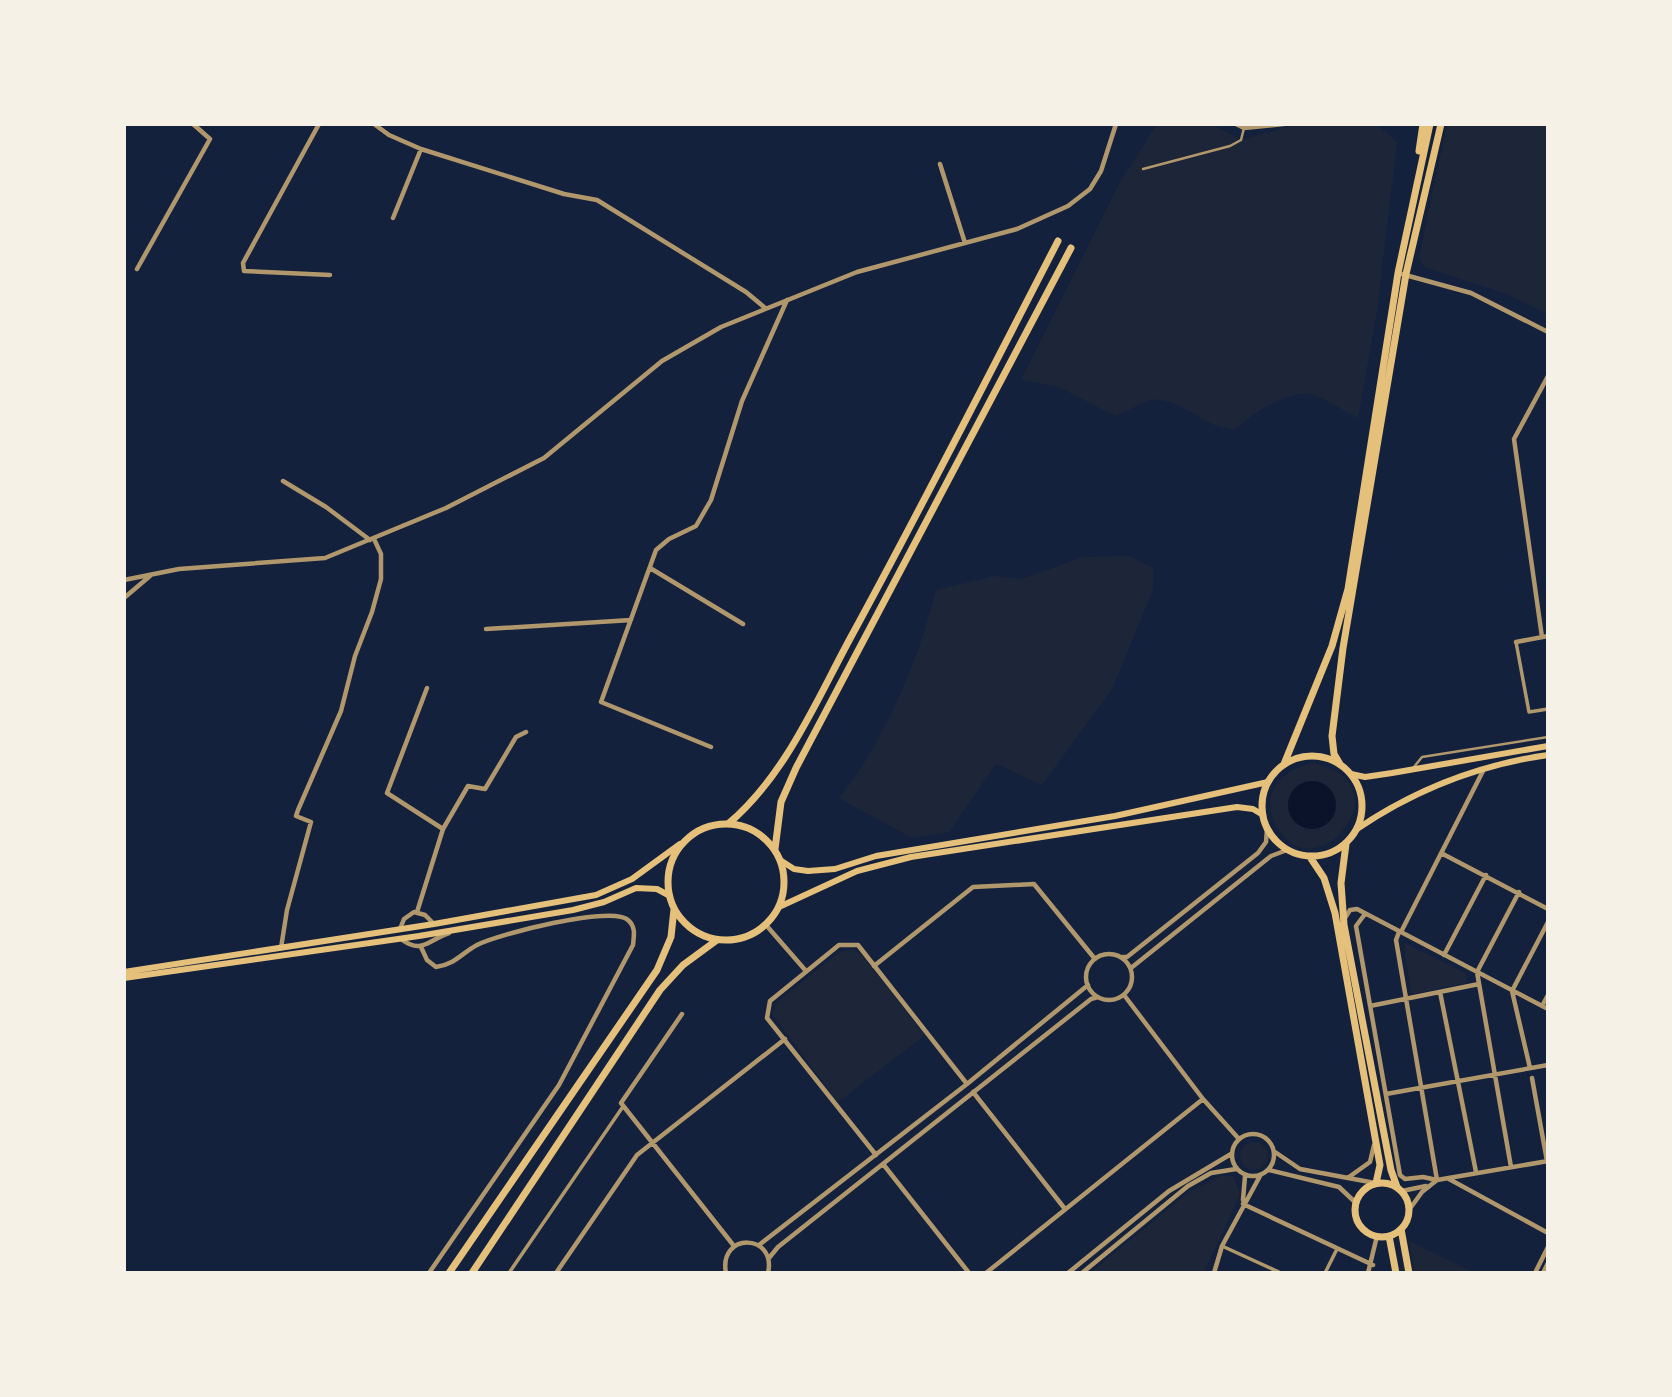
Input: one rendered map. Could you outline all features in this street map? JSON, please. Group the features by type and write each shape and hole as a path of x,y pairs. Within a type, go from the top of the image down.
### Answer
{"main road":[{"path":"1420,165 1419,142 1423,124"},
{"path":"1357,829 1362,801 1351,774 1334,754 1332,736 1350,589 1420,165 1430,124"},
{"path":"1402,273 1441,124"},
{"path":"728,824 759,797 780,767 905,538 1058,241"},
{"path":"775,849 781,802 796,768 1071,248"},
{"path":"1350,589 1332,646 1284,764 1268,782 1262,798 1267,829 1287,850 1310,857 1335,851 1346,844 1357,829 1394,804 1449,778 1548,755"},
{"path":"1351,774 1365,777 1548,746"},
{"path":"1284,764 1312,756 1340,764"},
{"path":"780,860 794,869 835,869 876,856 1115,816 1268,782"},
{"path":"779,907 857,871 911,857 1237,807 1253,809 1263,816"},
{"path":"124,972 434,924 596,895 632,879 680,844 712,826 728,824 746,827 762,836 775,849 780,860 784,883 779,907 766,925 743,937 717,940 682,965 660,990 472,1273"},
{"path":"449,1273 657,970 671,937 674,909 670,896 670,868 680,844"},
{"path":"1346,844 1341,883 1344,925 1391,1171 1409,1210 1401,1230 1409,1273"},
{"path":"1310,857 1324,878 1335,913 1380,1165 1376,1183"},
{"path":"124,978 573,910 604,902 636,888 657,889 670,896"},
{"path":"674,909 692,929 717,940"},
{"path":"1400,1189 1376,1183 1364,1190 1356,1203 1359,1223 1368,1233 1389,1236 1401,1230"},
{"path":"1389,1236 1396,1273"}],"street":[{"path":"137,269 210,139 193,124"},
{"path":"319,124 243,263 244,271 330,275"},
{"path":"373,124 389,135 421,149 564,194 597,200 746,292 764,307"},
{"path":"124,580 179,569 325,558 446,508 544,458 662,361 720,327 764,307 857,272 1017,229 1069,206 1090,189 1101,171 1116,124"},
{"path":"1236,124 1244,128 1284,124"},
{"path":"393,218 421,149"},
{"path":"940,164 965,243"},
{"path":"1402,273 1471,293 1548,332"},
{"path":"711,747 601,702 656,550 670,539 696,526 711,500 742,401 787,299"},
{"path":"1548,376 1514,439 1545,637 1516,642 1529,712 1548,709"},
{"path":"281,948 287,910 311,822 296,816 341,711 355,656 381,579 381,554 372,540 327,507 283,481"},
{"path":"649,568 743,624"},
{"path":"124,598 151,575"},
{"path":"486,629 631,620"},
{"path":"427,688 387,793 443,829"},
{"path":"417,912 443,829 468,786 485,789 516,737 526,733"},
{"path":"1437,1180 1395,940 1484,768"},
{"path":"1098,997 1088,985 1087,970 1095,959 1111,954 1128,957 1258,853 1266,842 1267,829"},
{"path":"1131,968 1271,856 1287,850"},
{"path":"1441,853 1548,909"},
{"path":"1444,955 1486,875"},
{"path":"874,966 973,887 1034,884 1095,959"},
{"path":"1511,1167 1477,972 1519,892"},
{"path":"1344,925 1350,910 1357,909 1548,1009"},
{"path":"417,912 434,924"},
{"path":"400,929 408,915 417,912"},
{"path":"421,947 427,960 436,967 449,965 477,945 504,934 581,919 614,914 628,919 635,930 633,944 559,1086 429,1273"},
{"path":"1365,914 1356,926 1400,1175 1405,1179 1448,1179 1548,1161 1512,991 1548,922"},
{"path":"766,925 806,971"},
{"path":"401,938 411,946 421,947 434,939 468,928"},
{"path":"876,1155 767,1018 770,1001 839,945 858,945 967,1084"},
{"path":"768,1273 769,1258 778,1247 1091,999 1098,997 1109,1000 1124,995 1131,985 1131,968 1122,957"},
{"path":"1370,1006 1479,984"},
{"path":"759,1245 967,1084 1088,985"},
{"path":"1440,992 1476,1172"},
{"path":"1124,995 1203,1099 1239,1139"},
{"path":"1542,1006 1548,995"},
{"path":"682,1014 621,1103 622,1108 734,1246"},
{"path":"556,1273 636,1155 785,1040"},
{"path":"1386,1094 1548,1065"},
{"path":"974,1092 1065,1209"},
{"path":"986,1273 1203,1099"},
{"path":"509,1273 622,1108"},
{"path":"1068,1273 1168,1191 1231,1154 1239,1139 1247,1135 1264,1137 1274,1151 1300,1169 1376,1183"},
{"path":"1348,1177 1370,1162 1374,1137"},
{"path":"1214,1273 1222,1246 1260,1176 1269,1170 1274,1151"},
{"path":"1231,1154 1236,1170"},
{"path":"883,1164 969,1273"},
{"path":"1082,1273 1188,1186 1211,1172 1236,1170 1245,1176 1260,1176"},
{"path":"1269,1170 1339,1186 1356,1203"},
{"path":"1243,1204 1245,1176"},
{"path":"1448,1179 1548,1233"},
{"path":"1400,1189 1430,1184 1437,1180"},
{"path":"1409,1210 1430,1184"},
{"path":"1243,1204 1373,1265"},
{"path":"1368,1273 1373,1265 1377,1236"},
{"path":"726,1273 725,1262 734,1246 747,1242 759,1245 769,1258"},
{"path":"1222,1246 1281,1273"},
{"path":"1535,1273 1548,1247"},
{"path":"1325,1273 1338,1249"},
{"path":"1543,1273 1548,1263"}],"lane":[{"path":"1143,169 1230,146 1241,140 1244,128"},
{"path":"1412,770 1422,757 1548,737"}],"shaded area":[{"path":"1157,124 1212,124 1241,140 1297,124 1377,124 1397,142 1377,311 1358,418 1319,397 1293,395 1271,404 1234,430 1214,425 1174,403 1152,399 1115,416 1059,387 1021,380 1118,186"},
{"path":"1447,124 1548,124 1548,314 1504,293 1424,267 1419,258"},
{"path":"1129,556 1153,568 1153,590 1112,689 1042,785 996,764 949,832 912,838 839,798 886,725 920,645 936,590 995,576 1022,579 1083,557"},
{"path":"1313,763 1341,775 1353,792 1353,811 1344,830 1328,843 1309,848 1290,842 1274,821 1270,800 1278,783 1303,766","holes":["1317,781 1328,786 1293,820 1288,809 1289,797 1305,782"]},
{"path":"1312,781 1329,788 1336,805 1329,822 1312,829 1295,822 1288,805 1295,788"},
{"path":"1404,943 1465,973 1467,983 1411,994"},
{"path":"852,949 861,954 925,1035 838,1102 772,1014 777,1002 840,952"},
{"path":"1254,1142 1264,1146 1268,1156 1264,1166 1254,1170 1244,1166 1240,1156 1244,1146"},
{"path":"1220,1176 1233,1176 1240,1194 1204,1273 1090,1273 1189,1192"},
{"path":"1409,1241 1475,1273 1415,1273"}]}
